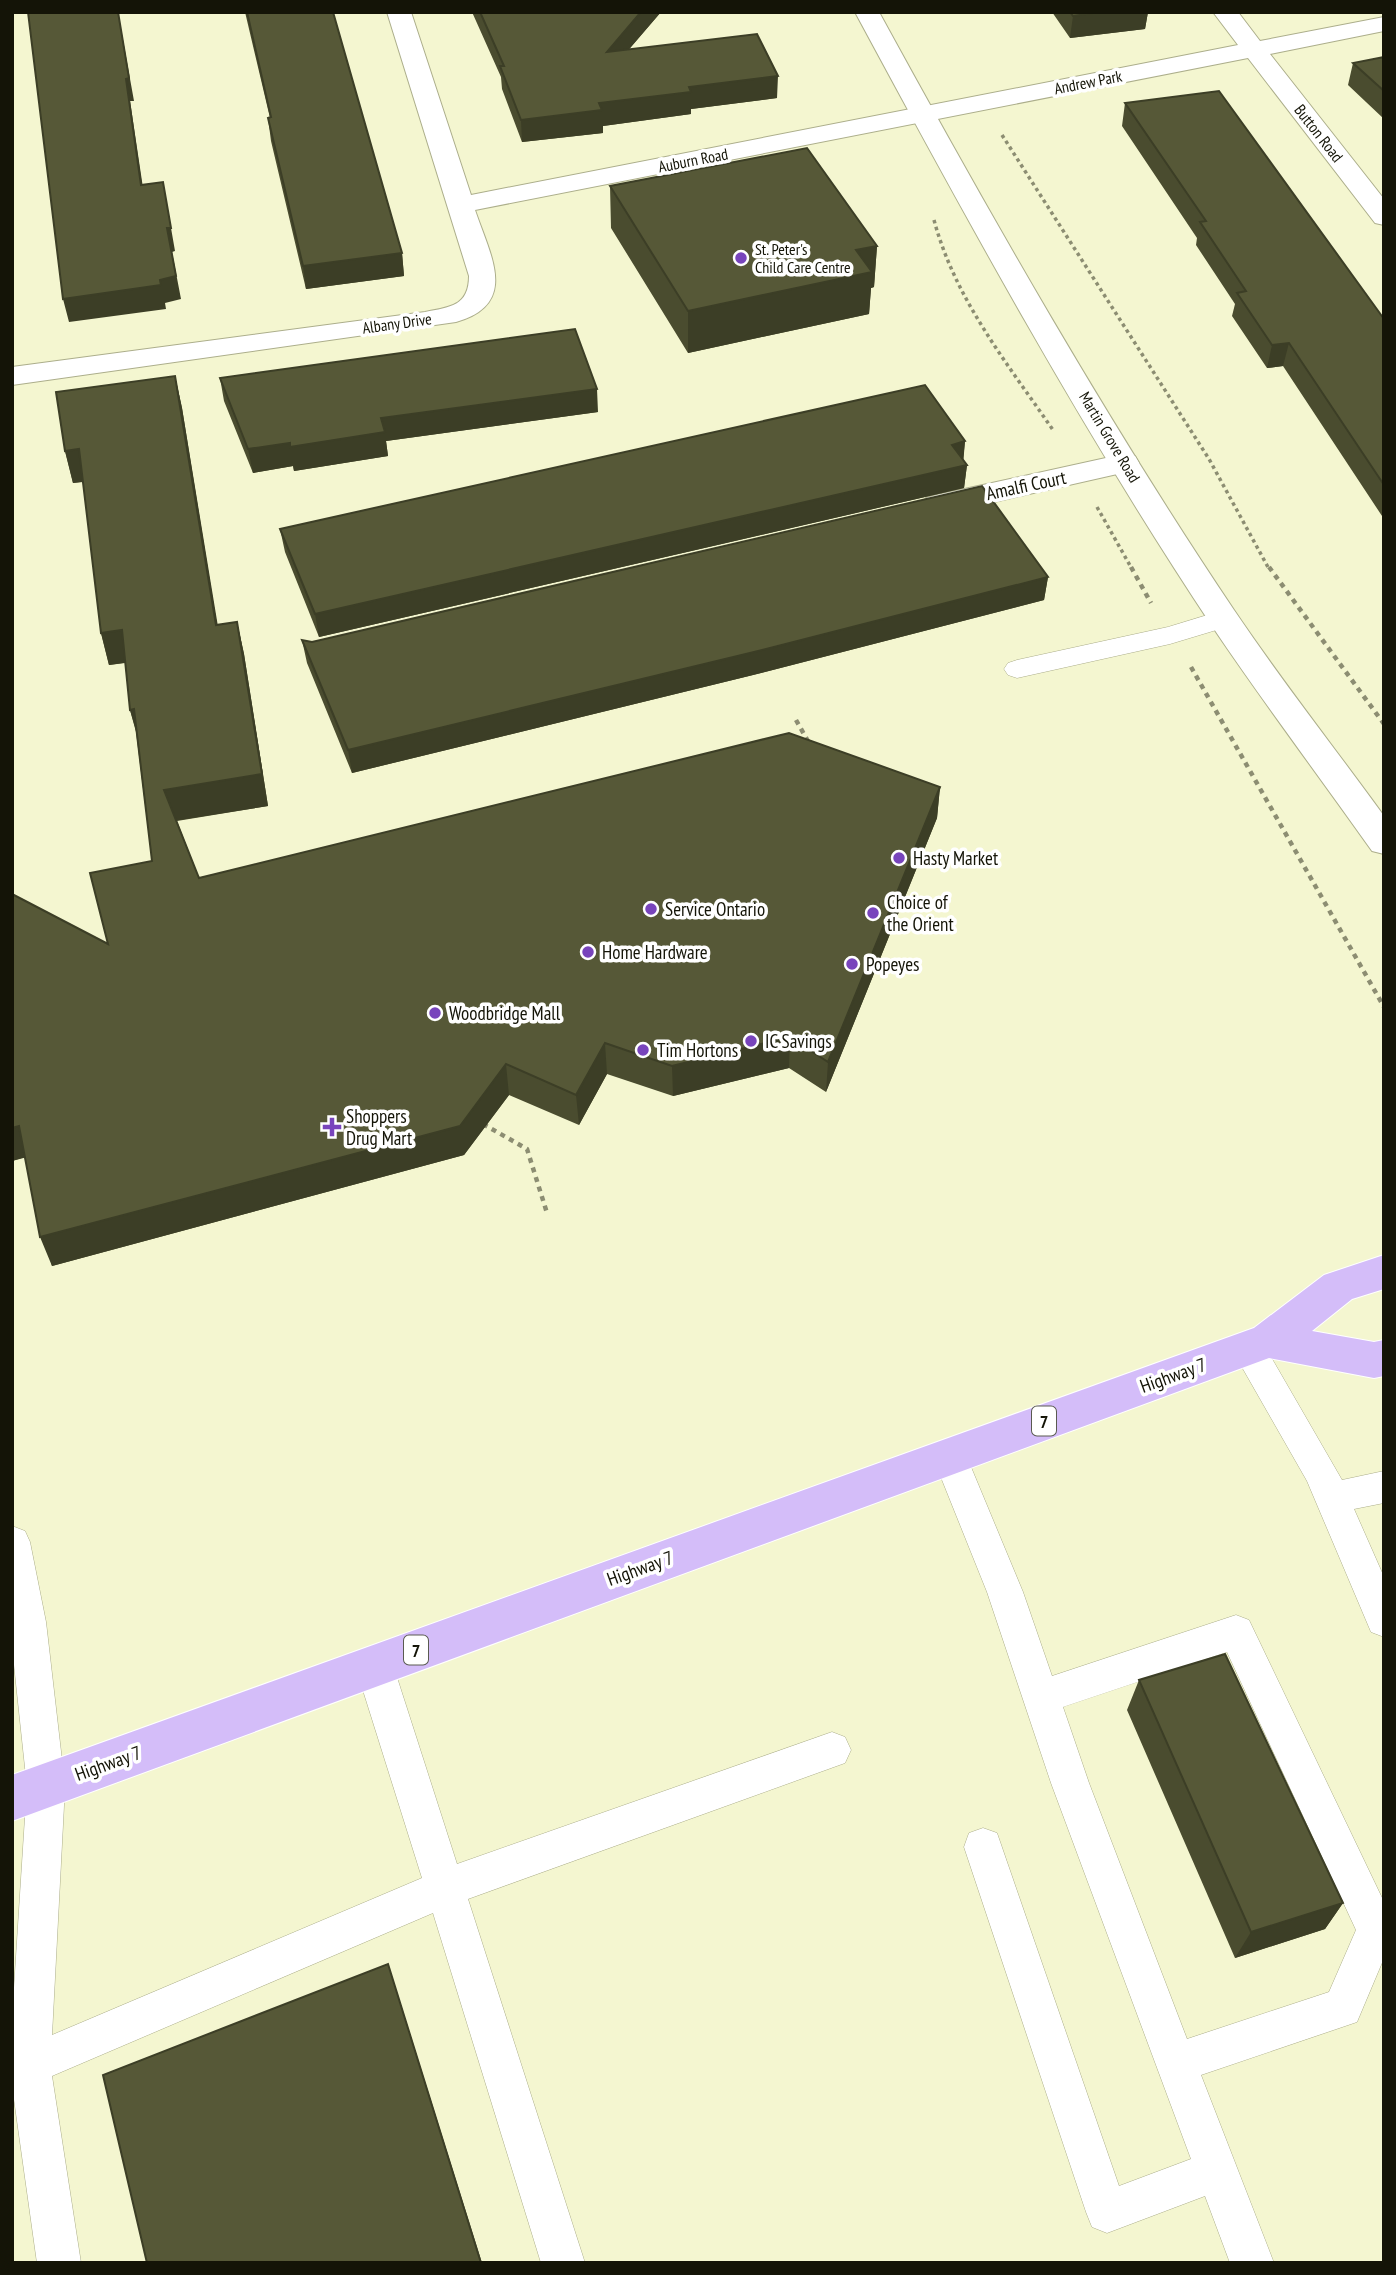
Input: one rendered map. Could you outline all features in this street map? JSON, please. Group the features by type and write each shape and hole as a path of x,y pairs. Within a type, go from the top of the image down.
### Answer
{"main road":[{"name":"Highway 7","path":"29,1792 1258,1344 1338,1287 1384,1272"},
{"path":"1258,1344 1374,1360 1384,1357"}],"street":[{"name":"Albany Drive","path":"12,376 425,320 461,311 479,301 485,289 462,205 399,12"},
{"name":"Martin Grove Road","path":"867,12 923,115 1125,463 1224,619 1384,842"},
{"path":"1225,12 1253,50"},
{"name":"Andrew Park","path":"923,115 1384,24"},
{"name":"Button Road","path":"1253,50 1384,217"},
{"name":"Auburn Road","path":"462,205 923,115"},
{"name":"Amalfi Court","path":"912,511 1125,463"}],"lane":[{"path":"1017,669 1171,635 1224,619"},
{"path":"1258,1344 1332,1499 1374,1570 1384,1620"},
{"path":"949,1455 1005,1592 1070,1783 1252,2263"},
{"path":"1332,1499 1384,1487"},
{"path":"12,1542 28,1622 30,2065 60,2263"},
{"path":"1041,1697 1236,1632 1376,1929 1343,2008 1175,2063"},
{"path":"374,1665 563,2263"},
{"path":"30,2065 445,1888 832,1750"},
{"path":"982,1847 1107,2212 1216,2171"}],"path":[{"path":"999,130 1209,459 1273,575 1384,724"},
{"path":"933,216 943,254 970,309 1035,408 1058,436"},
{"path":"1096,505 1145,594"},
{"path":"1197,678 1384,1007"},
{"path":"796,720 811,749"},
{"path":"475,1121 527,1149 547,1213"}],"building":[{"path":"28,12 118,12 129,78 126,79 141,185 163,182 171,228 167,228 176,276 160,280 161,285 63,299"},
{"path":"247,12 333,12 402,253 303,266 268,118 271,117"},
{"path":"480,12 641,12 607,52 757,34 778,76 689,87 691,92 599,103 602,110 521,120 500,66 504,66"},
{"path":"1070,12 1100,12 1073,16"},
{"path":"1384,57 1384,91 1353,63"},
{"path":"1219,91 1384,319 1384,485 1289,343 1272,345 1237,293 1246,291 1200,222 1206,221 1125,103"},
{"path":"807,148 877,246 856,250 872,272 688,311 610,186"},
{"path":"575,329 597,389 381,418 385,432 290,447 290,443 248,449 220,378"},
{"name":"Woodbridge Mall","path":"175,376 216,625 237,622 262,774 164,790 199,878 789,733 940,787 828,1062 790,1037 672,1066 605,1043 576,1095 506,1064 460,1126 40,1237 19,1126 12,1128 12,894 108,944 90,873 152,861 134,709 130,710 122,630 101,633 79,449 65,451 56,392"},
{"path":"925,385 965,441 952,445 967,465 315,614 280,529"},
{"path":"982,486 1048,577 750,653 348,750 302,640 312,642"},
{"path":"1225,1654 1343,1903 1251,1932 1139,1680"},
{"path":"388,1964 481,2263 147,2263 103,2075"}],"place":[{"name":"St. Peter's Child Care Centre","path":"741,258"},
{"name":"Hasty Market","path":"899,858"},
{"name":"Service Ontario","path":"651,909"},
{"name":"Choice of the Orient","path":"873,913"},
{"name":"Home Hardware","path":"588,952"},
{"name":"Popeyes","path":"852,964"},
{"name":"Woodbridge Mall","path":"435,1013"},
{"name":"IC Savings","path":"751,1041"},
{"name":"Tim Hortons","path":"643,1050"},
{"name":"Shoppers Drug Mart","path":"332,1127"}]}
